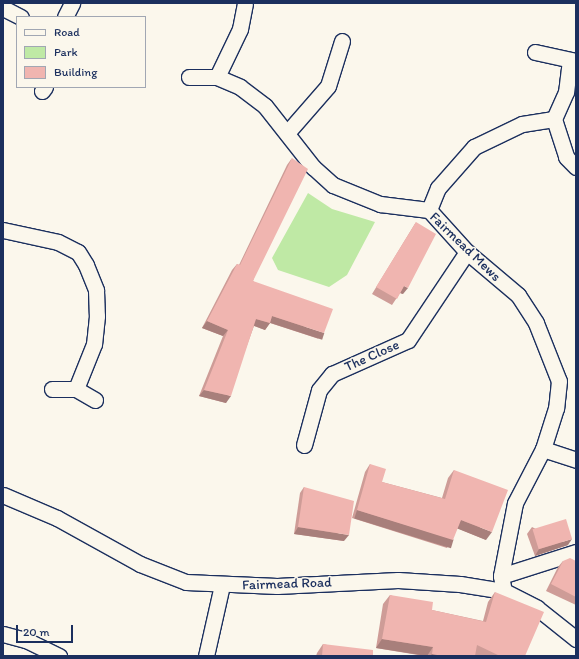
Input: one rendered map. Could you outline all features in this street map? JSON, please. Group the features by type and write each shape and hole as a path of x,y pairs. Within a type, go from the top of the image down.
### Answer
{"street":[{"path":"66,16 72,3"},
{"path":"217,77 240,29 245,3"},
{"path":"3,8 20,16"},
{"path":"286,133 328,86 342,41"},
{"path":"535,52 573,60 566,92 554,119 566,157 576,167"},
{"name":"Fairmead Mews","path":"189,77 217,77 240,87 265,106 286,133 333,185 380,204 429,210 467,252 518,295 536,323 553,361 559,381 556,408 543,448 515,503 501,576 504,592"},
{"path":"429,210 438,188 474,146 522,124 554,119"},
{"path":"3,230 58,242 78,252 86,265 96,290 97,316 94,344 76,389"},
{"name":"The Close","path":"304,445 319,390 332,374 408,340 467,252"},
{"path":"52,389 76,389 95,400"},
{"path":"543,448 576,460"},
{"name":"Fairmead Road","path":"3,495 57,518 140,564 186,582 222,585 398,580 460,584 504,592 537,608 576,639"},
{"path":"501,576 576,552"},
{"path":"206,656 222,585"},
{"path":"3,634 26,640 59,656"}],"green space":[{"path":"308,193 332,209 375,222 347,275 329,287 278,270 272,258"}],"building":[{"path":"292,158 308,169 253,281 333,309 324,333 272,316 270,323 256,319 231,396 204,390 228,330 207,321 237,264 240,265"},
{"path":"416,222 436,234 408,288 404,286 397,299 376,287"},
{"path":"370,464 386,469 382,482 445,499 454,470 508,490 492,532 461,520 453,540 357,510"},
{"path":"304,487 354,501 349,535 298,527"},
{"path":"566,519 572,539 539,549 533,529"},
{"path":"570,558 576,561 576,597 551,584 563,561"},
{"path":"495,592 544,612 525,656 500,656 477,645 475,656 443,656 432,654 433,647 382,639 390,595 433,602 432,610 486,622"},
{"path":"323,644 373,650 373,656 322,656"}]}
